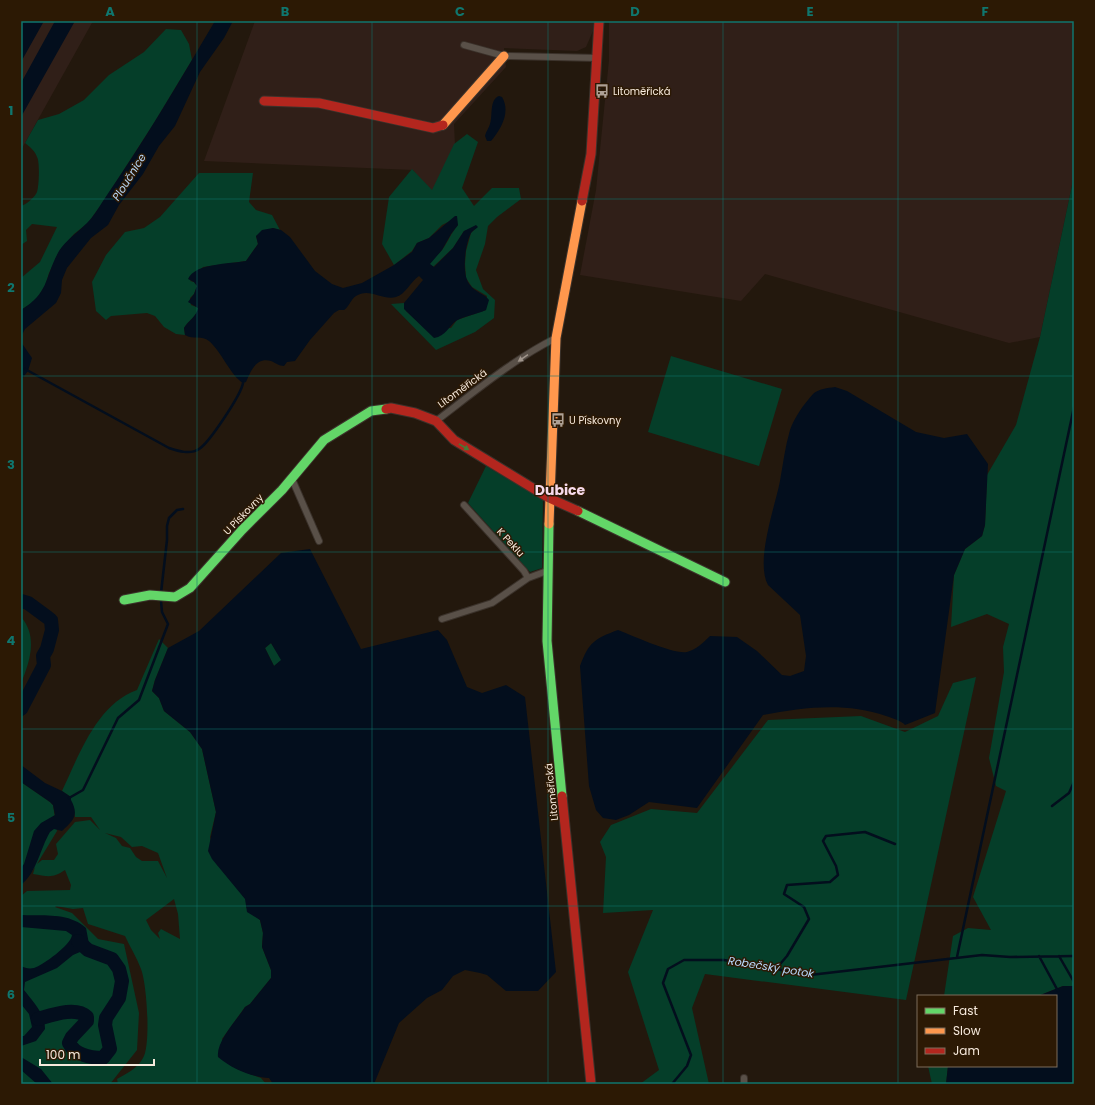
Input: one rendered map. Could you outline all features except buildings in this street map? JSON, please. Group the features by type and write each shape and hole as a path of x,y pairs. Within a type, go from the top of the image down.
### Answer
{"street":[{"name":"Litoměřická","path":"591,1084 547,641 547,571 548,498 556,338 591,154 598,58 599,21"},
{"path":"464,45 504,56 598,58"},
{"path":"264,101 319,102 433,128 442,125 504,56"},
{"name":"Litoměřická","path":"556,338 544,344 481,387 436,421 454,440 548,498 596,519 694,569 724,582"},
{"name":"U Pískovny","path":"124,600 150,595 175,597 190,588 242,530 292,479 298,469 324,440 372,411 391,408 415,413 436,421"},
{"path":"292,479 319,541"},
{"name":"K Peklu","path":"464,505 524,571 528,578"},
{"path":"442,620 492,603 528,578 547,571"}],"shaded area":[{"path":"21,21 93,21 21,150"},
{"path":"255,21 593,21 593,31 586,47 577,51 504,48 506,67 454,124 455,145 431,194 413,170 204,161"},
{"path":"609,21 1074,21 1074,176 1040,337 1009,343 765,274 741,301 580,275 596,190 609,60"}],"green space":[{"path":"166,29 181,30 189,44 192,60 154,123 103,202 88,223 74,234 60,250 49,273 45,286 35,301 21,310 21,278 40,262 57,227 32,224 26,230 27,241 21,245 21,206 28,202 36,194 39,180 39,164 37,157 34,151 25,143 38,120 59,114 84,100 109,75 144,52"},
{"path":"467,134 478,142 462,188 474,206 492,188 519,188 521,199 497,217 488,226 485,244 476,270 483,289 495,300 494,318 475,332 436,350 391,304 404,303 406,311 427,330 451,328 457,320 486,310 487,296 472,287 466,278 466,251 471,233 477,227 464,231 453,248 433,267 429,264 430,262 442,250 458,225 450,221 442,225 429,238 417,243 412,251 394,265 382,244 389,197 412,169 432,190 454,144"},
{"path":"199,173 253,173 249,202 256,210 272,215 280,230 273,228 256,236 258,244 246,261 203,267 190,281 194,282 197,286 194,294 190,298 191,305 199,308 184,328 185,335 176,334 164,327 155,316 147,313 111,316 106,320 96,311 92,282 106,255 125,232 144,228 160,217"},
{"path":"1074,176 1074,986 1063,986 1040,995 944,995 953,936 968,928 991,930 973,897 1006,791 996,786 989,758 1004,672 1003,647 1009,624 987,614 951,627 954,575 965,549 982,536 985,525 987,475 1016,425 1040,337"},
{"path":"671,356 782,389 759,466 648,432"},
{"path":"486,466 543,500 542,568 530,572 468,503"},
{"path":"21,617 29,632 31,649 21,683"},
{"path":"159,639 168,648 152,691 159,698 164,711 190,732 202,749 216,812 210,837 217,865 246,899 246,907 260,920 263,933 262,947 271,970 271,978 250,1004 245,1007 222,1039 237,1069 261,1078 266,1084 118,1084 117,1079 132,1070 141,1062 147,1041 145,987 141,969 125,936 88,924 83,908 73,909 56,906 55,907 72,913 98,939 124,944 139,1013 137,1050 110,1084 21,1084 21,896 27,891 70,890 71,885 65,870 53,876 46,876 33,874 35,867 21,886 21,782 53,805 57,831 37,864 42,860 54,860 58,854 56,844 75,822 90,820 100,830 91,817 75,817 71,797 62,791 83,747 100,719 123,697 137,690","holes":["105,833 121,837 132,847 142,846 158,853 167,878 158,861 142,861 136,857 130,848 122,846 116,838","174,899 178,914 180,939 161,929 158,933 160,939 151,930 146,920"]},
{"path":"271,643 282,660 274,666 265,648"},
{"path":"976,677 906,1000 705,974 692,1008 709,1084 640,1084 659,1070 628,972 653,910 603,913 606,857 600,842 611,825 651,809 697,813 768,720 861,716 905,732 938,716 953,683"},
{"path":"928,1067 948,1067 946,1084 932,1084"}],"water":[{"path":"21,21 44,21 21,62"},
{"path":"55,21 75,21 21,117 21,83"},
{"name":"Ploučnice","path":"215,21 233,21 224,38 200,72 175,126 159,146 143,174 119,205 108,225 91,238 67,268 62,280 61,293 56,303 25,329 21,337 21,310 42,291 54,261 62,247 87,223 97,210 147,135"},
{"path":"499,96 502,97 505,103 504,120 491,141 487,141 485,136 491,120 493,104"},
{"path":"455,216 457,216 458,225 442,250 430,264 434,267 453,248 464,231 476,225 478,227 471,233 467,244 465,267 467,280 472,287 489,300 486,310 456,321 438,337 434,338 404,309 404,303 423,280 419,276 403,293 396,297 391,298 371,293 356,296 346,309 339,310 334,313 310,340 295,361 287,362 284,366 271,361 261,361 255,366 246,382 243,383 234,375 218,351 209,341 203,338 185,335 184,328 196,314 198,308 188,302 194,294 197,286 194,282 188,279 192,274 205,267 246,261 258,244 256,236 262,230 273,228 281,230 290,237 315,271 332,284 343,288 362,283 394,265 412,252 417,243 429,238"},
{"path":"21,342 32,358 28,371 21,380"},
{"path":"835,387 847,391 916,432 944,438 967,434 988,464 985,525 982,536 965,549 954,575 935,713 905,725 902,722 886,716 840,707 809,708 763,715 697,808 649,802 629,815 616,820 603,818 596,810 589,786 580,666 586,652 593,642 618,630 663,648 673,651 687,652 694,649 710,636 737,637 757,651 782,675 790,676 804,671 806,656 800,615 768,585 765,575 765,548 792,425 806,402 815,392 826,388"},
{"path":"310,549 361,649 438,630 447,640 467,687 482,693 506,685 525,697 556,972 538,991 506,991 487,975 465,970 453,976 442,990 427,998 399,1023 374,1084 273,1084 269,1078 242,1072 218,1057 220,1044 245,1007 250,1004 271,978 271,970 262,947 263,933 260,920 247,912 245,899 212,859 208,851 216,812 202,749 190,732 164,711 159,698 152,691 168,648 199,631 281,553","holes":["271,643 281,660 274,666 265,648"]},
{"path":"21,765 45,783 71,797 75,814 70,824 62,831 54,829 50,832 35,867 21,885 21,868 24,864 34,831 41,823 55,815 53,805 50,802 21,782"},
{"path":"21,915 46,915 72,919 86,928 89,944 87,949 73,955 57,968 25,982 24,990 41,1013 45,1029 36,1041 21,1046 21,1036 24,1036 32,1027 29,1014 21,1004 21,966 34,968 44,963 67,944 72,935 66,931 21,927"},
{"path":"1063,986 1074,986 1074,1084 946,1084 948,1067 1057,1067 1057,995 1040,995"},
{"path":"21,1057 41,1069 53,1084 37,1084 21,1070"}],"waterway":[{"path":"25,369 169,448 184,452 192,452 199,449 210,438 231,408 243,383"},
{"path":"957,957 1074,407"},
{"path":"161,593 169,518 177,510 183,509"},
{"path":"21,601 28,603 51,620 52,630 47,649 43,656 44,665 21,709"},
{"path":"69,798 83,790 118,718 139,700 168,624 162,612 161,601"},
{"path":"1052,806 1069,793 1074,782"},
{"path":"775,970 787,956 809,919 804,907 784,894 787,885 830,882 838,875 836,866 823,841 826,836 865,832 895,844"},
{"path":"38,1019 64,1012 77,1012 82,1014 87,1017 87,1021 72,1037 69,1043 72,1047 79,1053 98,1058 103,1058 110,1049 105,1025 106,1018 119,998 122,981 119,969 112,959 88,950 78,941"},
{"name":"Robečský potok","path":"672,1084 687,1066 691,1055 663,983 668,969 684,960 724,960 810,975 982,955 1010,957 1074,956"},
{"path":"1039,956 1058,991"},
{"path":"1059,956 1074,982"}],"traffic: fast":[{"path":"124,600 150,595 175,597 190,588 242,530 282,490 324,440 371,411 386,409"},
{"path":"578,511 725,582"},
{"path":"549,524 547,641 562,796"}],"traffic: slow":[{"path":"443,125 504,56"},
{"path":"549,524 556,338 582,201"}],"traffic: jam":[{"path":"582,201 591,154 599,21"},
{"path":"264,101 319,103 433,128 443,125"},
{"path":"386,409 391,408 415,413 436,421 454,440 549,498 578,511"},
{"path":"562,796 591,1084"}],"place":[{"name":"Litoměřická","path":"602,91"},
{"name":"U Pískovny","path":"558,420"}],"district":[{"name":"Dubice","path":"560,490"}]}
